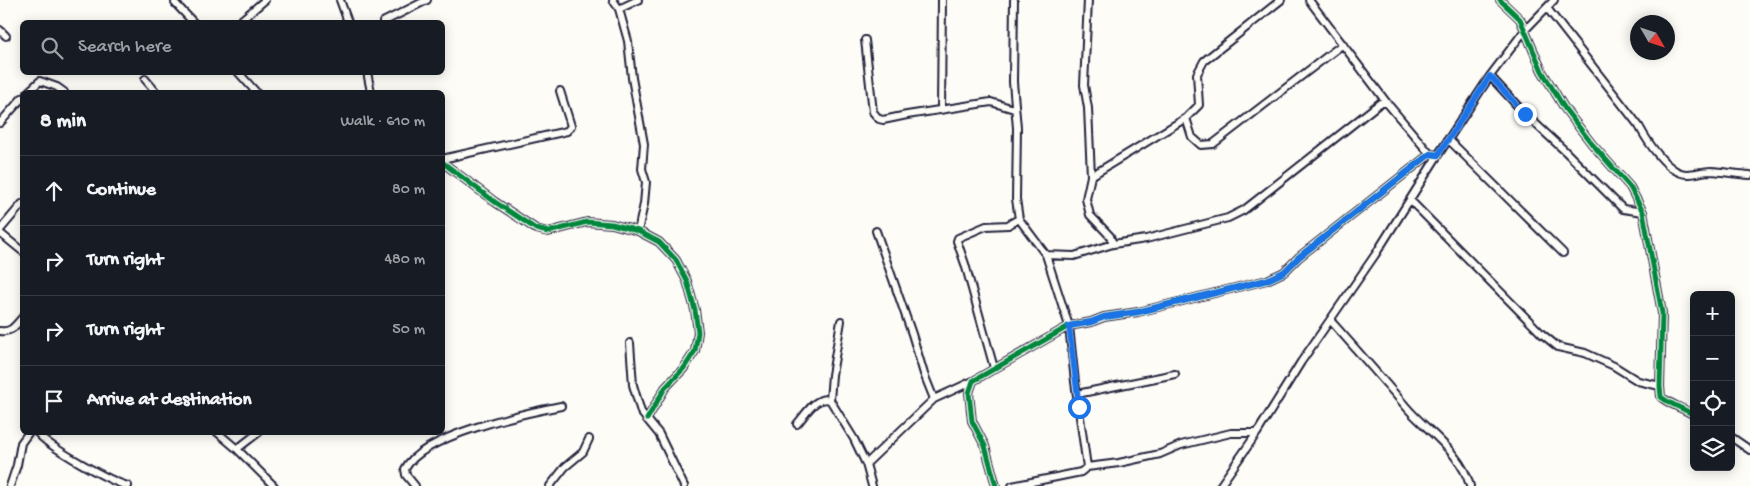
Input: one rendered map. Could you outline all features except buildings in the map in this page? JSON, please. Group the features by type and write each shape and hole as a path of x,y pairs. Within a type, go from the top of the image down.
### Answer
{"street":[{"path":"241,20 265,0"},
{"path":"340,0 347,20"},
{"path":"387,20 427,0"},
{"path":"613,0 619,9 628,41 633,87 644,144 642,169 646,182 644,204 638,231"},
{"path":"619,9 638,0"},
{"path":"941,110 942,0"},
{"path":"1014,0 1014,110 1017,128 1016,199 1019,219 1046,255 1069,326 1087,467"},
{"path":"1088,0 1084,85 1088,108 1091,176 1086,200 1090,215 1110,236 1113,244"},
{"path":"1091,176 1186,118 1199,105 1197,74 1204,61 1281,0"},
{"path":"1309,0 1387,103 1430,154 1438,155"},
{"path":"1500,0 1520,19 1542,71 1565,109 1592,144 1630,187 1643,212 1662,313 1661,398 1690,412"},
{"path":"1220,486 1301,362 1375,255 1490,76 1525,30 1554,0"},
{"path":"175,3 191,20"},
{"path":"1547,8 1633,118 1648,143 1670,166 1678,172 1686,174 1707,171 1750,175"},
{"path":"0,30 6,36"},
{"path":"865,40 873,112 876,117 883,120 991,102 1014,110"},
{"path":"1186,118 1192,137 1201,144 1214,144 1344,44"},
{"path":"241,75 254,90"},
{"path":"368,75 371,90"},
{"path":"1490,76 1525,114 1565,151 1622,209 1643,212"},
{"path":"145,79 154,90"},
{"path":"30,90 40,81 61,90"},
{"path":"445,160 567,131 571,126 560,91"},
{"path":"0,123 20,100"},
{"path":"1046,255 1074,256 1113,244 1146,239 1228,218 1244,210 1380,103 1387,103"},
{"path":"1448,139 1563,253"},
{"path":"866,464 934,399 973,381 1069,326 1091,322 1104,317 1138,312 1267,280 1284,272 1299,257 1430,154"},
{"path":"445,163 495,202 536,229 548,232 586,222 612,224 638,231 658,242 676,260 687,281 696,310 698,332 695,350 684,368 665,388 647,419"},
{"path":"1410,200 1542,334 1558,347 1585,353 1614,366 1638,381 1660,386"},
{"path":"20,206 0,231 20,249"},
{"path":"994,368 957,241 958,238 986,226 1008,225 1019,219"},
{"path":"876,231 934,399"},
{"path":"0,331 12,330 20,320"},
{"path":"1330,320 1410,411 1458,460 1467,473 1470,486"},
{"path":"830,400 832,375 842,321"},
{"path":"630,343 632,385 642,412 659,434 684,486"},
{"path":"1077,394 1175,374"},
{"path":"973,381 969,393 972,421 985,446 996,486"},
{"path":"797,424 817,401 825,398 830,400 843,419 866,464 872,486"},
{"path":"415,486 406,474 405,468 408,462 433,445 472,428 561,406"},
{"path":"1012,486 1081,472 1087,467 1119,463 1160,454 1181,445 1230,433 1256,433"},
{"path":"10,486 17,465 21,443 27,435"},
{"path":"39,435 44,441 105,477 128,486"},
{"path":"220,435 274,486"},
{"path":"237,450 256,435"},
{"path":"550,486 565,467 583,452 589,439"},
{"path":"1735,440 1750,450"}],"cycle path":[{"path":"1500,0 1520,19 1542,71 1565,109 1592,144 1630,187 1643,212 1662,313 1661,397 1690,413"},
{"path":"996,486 985,446 972,421 969,393 973,381 1069,326 1091,322 1104,317 1138,312 1267,280 1284,272 1299,257 1430,154 1438,155"},
{"path":"445,164 495,202 536,229 548,232 587,222 612,224 638,231 659,242 676,260 687,281 695,310 698,332 695,351 684,368 665,388 647,419"}],"route":[{"path":"1079,407 1069,326 1091,322 1104,317 1138,312 1233,289 1267,280 1284,272 1299,257 1430,154 1438,155 1490,76 1525,114"}]}
